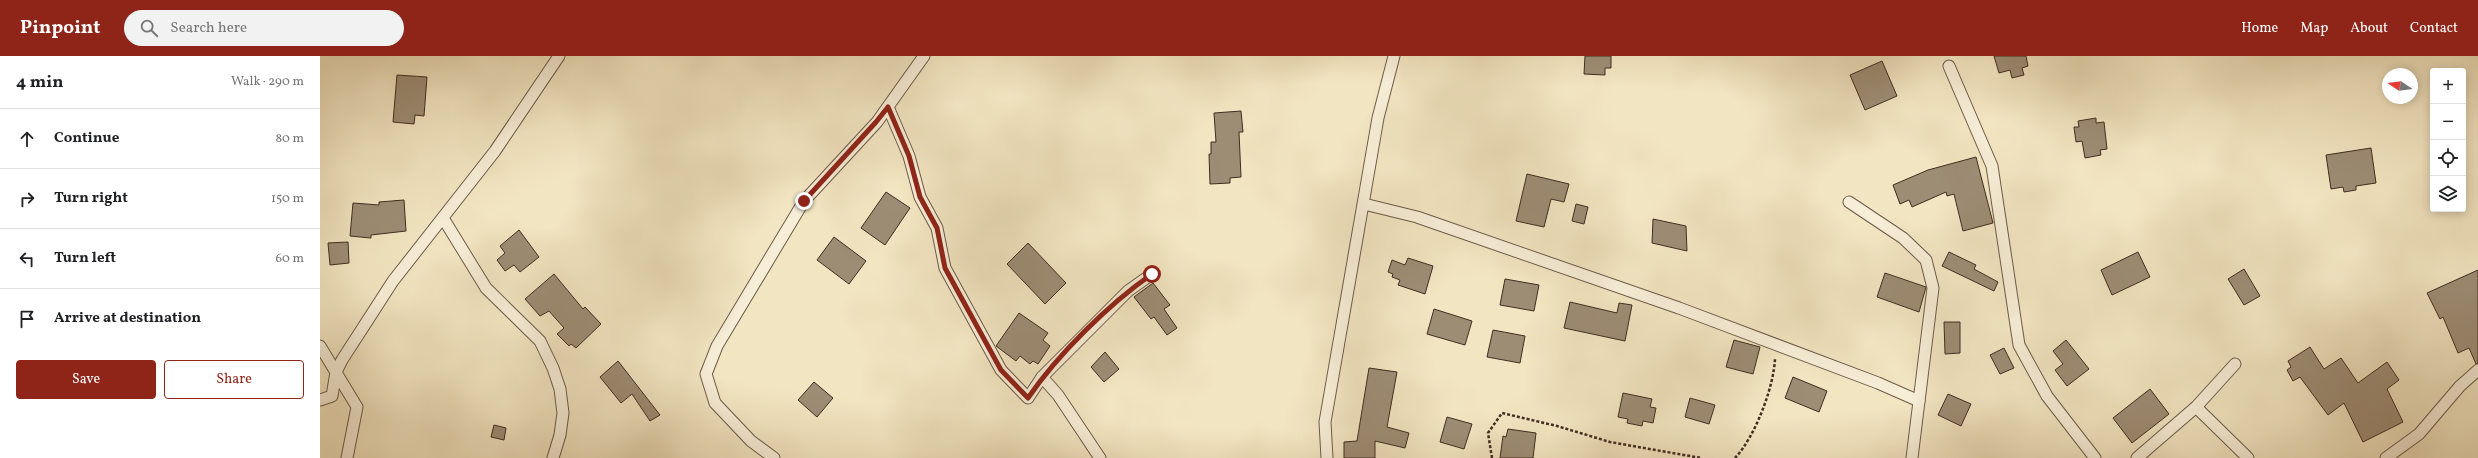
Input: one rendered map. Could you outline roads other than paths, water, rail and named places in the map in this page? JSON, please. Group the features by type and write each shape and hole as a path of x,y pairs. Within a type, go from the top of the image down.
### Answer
{"street":[{"path":"320,400 332,396 336,372 342,360 393,281 495,151 559,56"},
{"path":"774,458 751,441 715,403 706,374 717,346 804,201 876,122 924,56"},
{"path":"1327,458 1325,422 1378,118 1394,56"},
{"path":"1949,66 1992,166 2018,345 2047,396 2095,458"},
{"path":"888,107 909,156 920,197 937,228 945,268 970,318 1001,370 1028,398 1042,377 1128,291 1152,274"},
{"path":"1849,202 1903,238 1926,260 1933,288 1912,458"},
{"path":"1364,204 1417,217 1679,308 1878,382 1920,401"},
{"path":"443,218 486,288 540,341 553,368 560,389 563,414 560,435 552,458"},
{"path":"320,346 357,407 347,458"},
{"path":"2137,458 2196,408 2236,364"},
{"path":"2386,458 2419,434 2460,386 2478,370"},
{"path":"1042,377 1058,395 1100,458"},
{"path":"2196,408 2248,458"}]}
